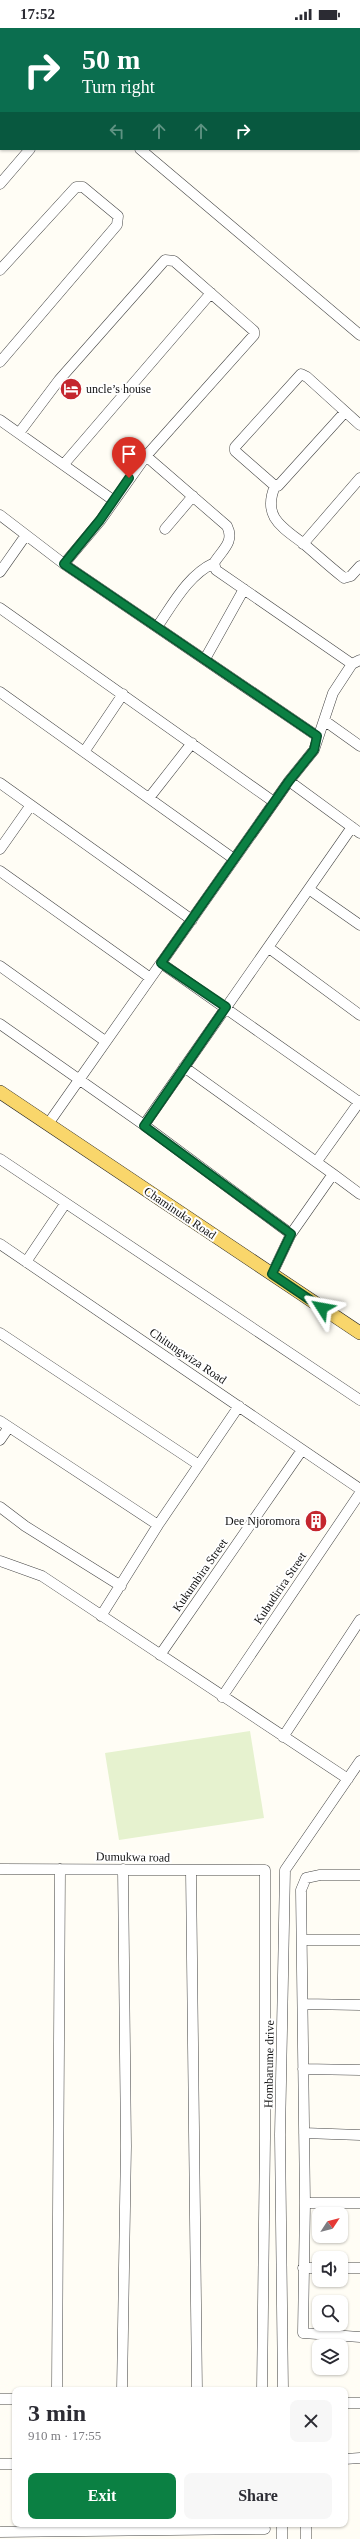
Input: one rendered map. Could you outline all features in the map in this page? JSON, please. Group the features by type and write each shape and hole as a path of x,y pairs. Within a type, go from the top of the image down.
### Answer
{"main road":[{"name":"Chaminuka Road","path":"0,1092 360,1333"}],"street":[{"path":"0,184 29,150"},
{"path":"141,150 360,335"},
{"path":"0,270 76,187 83,187 118,216 117,225 0,362"},
{"path":"19,432 59,380 165,260 174,261 251,326 254,335 146,456 100,520 64,564"},
{"path":"64,464 212,293"},
{"path":"345,412 281,485 275,486 236,454 235,447 301,374 307,377 360,425"},
{"path":"0,420 113,500"},
{"path":"146,456 227,526 231,533 226,547 214,563 205,567 189,582 157,627"},
{"path":"303,544 360,478"},
{"path":"275,486 270,496 273,516 283,529 344,578 351,576 360,566"},
{"path":"166,529 193,496"},
{"path":"0,516 64,564 317,736"},
{"path":"0,572 26,535"},
{"path":"48,1124 149,977 192,920 289,781 314,750 317,736 325,721 333,692 356,662 216,570 214,563"},
{"path":"205,659 244,589"},
{"path":"0,608 274,802"},
{"path":"0,692 234,859"},
{"path":"84,752 123,694"},
{"path":"325,721 360,746"},
{"path":"149,798 192,743"},
{"path":"144,1126 226,1007 310,890 356,830 289,781"},
{"path":"0,783 192,920"},
{"path":"0,849 31,805"},
{"path":"0,871 149,977"},
{"path":"310,890 360,925"},
{"path":"269,948 360,1015"},
{"path":"161,963 360,1102 317,1161"},
{"path":"0,966 105,1041"},
{"path":"0,1024 78,1081 144,1126 291,1234"},
{"path":"184,1067 317,1161 360,1194"},
{"path":"0,1159 65,1204 360,1400"},
{"path":"272,1274 291,1234 333,1174"},
{"path":"26,1262 65,1204"},
{"name":"Chitungwiza Road","path":"0,1244 360,1489"},
{"path":"0,1333 199,1465"},
{"path":"101,1616 158,1525 239,1406"},
{"path":"0,1421 158,1525"},
{"path":"0,1440 9,1427"},
{"name":"Kukumbira Street","path":"160,1655 302,1450"},
{"name":"Kubudirira Street","path":"222,1697 360,1493"},
{"path":"0,1507 25,1526 121,1586"},
{"path":"0,1561 42,1576 222,1697 348,1779"},
{"path":"284,1737 360,1620"},
{"name":"Hombarume drive","path":"283,2387 280,2135 285,1870 360,1761"},
{"name":"Dumukwa road","path":"0,1869 123,1869 191,1871 265,1870 265,2138 262,2387"},
{"path":"57,2387 60,1869"},
{"path":"122,2387 126,2146 123,1869"},
{"path":"191,1871 197,2387"},
{"path":"360,1875 320,1875 306,1878 302,1890 305,2203 303,2333 360,2337"},
{"path":"302,1940 360,1940"},
{"path":"304,2004 360,2005"},
{"path":"303,2069 360,2070"},
{"path":"304,2133 360,2135"},
{"path":"305,2203 360,2203"},
{"path":"303,2268 312,2268"},
{"path":"348,2268 360,2268"},
{"path":"0,2399 12,2399"},
{"path":"348,2403 360,2403"},
{"path":"348,2459 360,2458"},
{"path":"0,2464 12,2464"},
{"path":"282,2527 282,2539"},
{"path":"306,2527 306,2539"},
{"path":"0,2532 265,2531"}],"green space":[{"path":"250,1731 264,1818 119,1840 105,1753"}],"place":[{"name":"uncle’s house","path":"71,389"},
{"name":"Dee Njoromora","path":"316,1521"}],"route":[{"path":"129,478 100,520 64,564 317,736 314,750 289,781 161,963 226,1007 144,1126 291,1234 272,1274 322,1308"}]}
